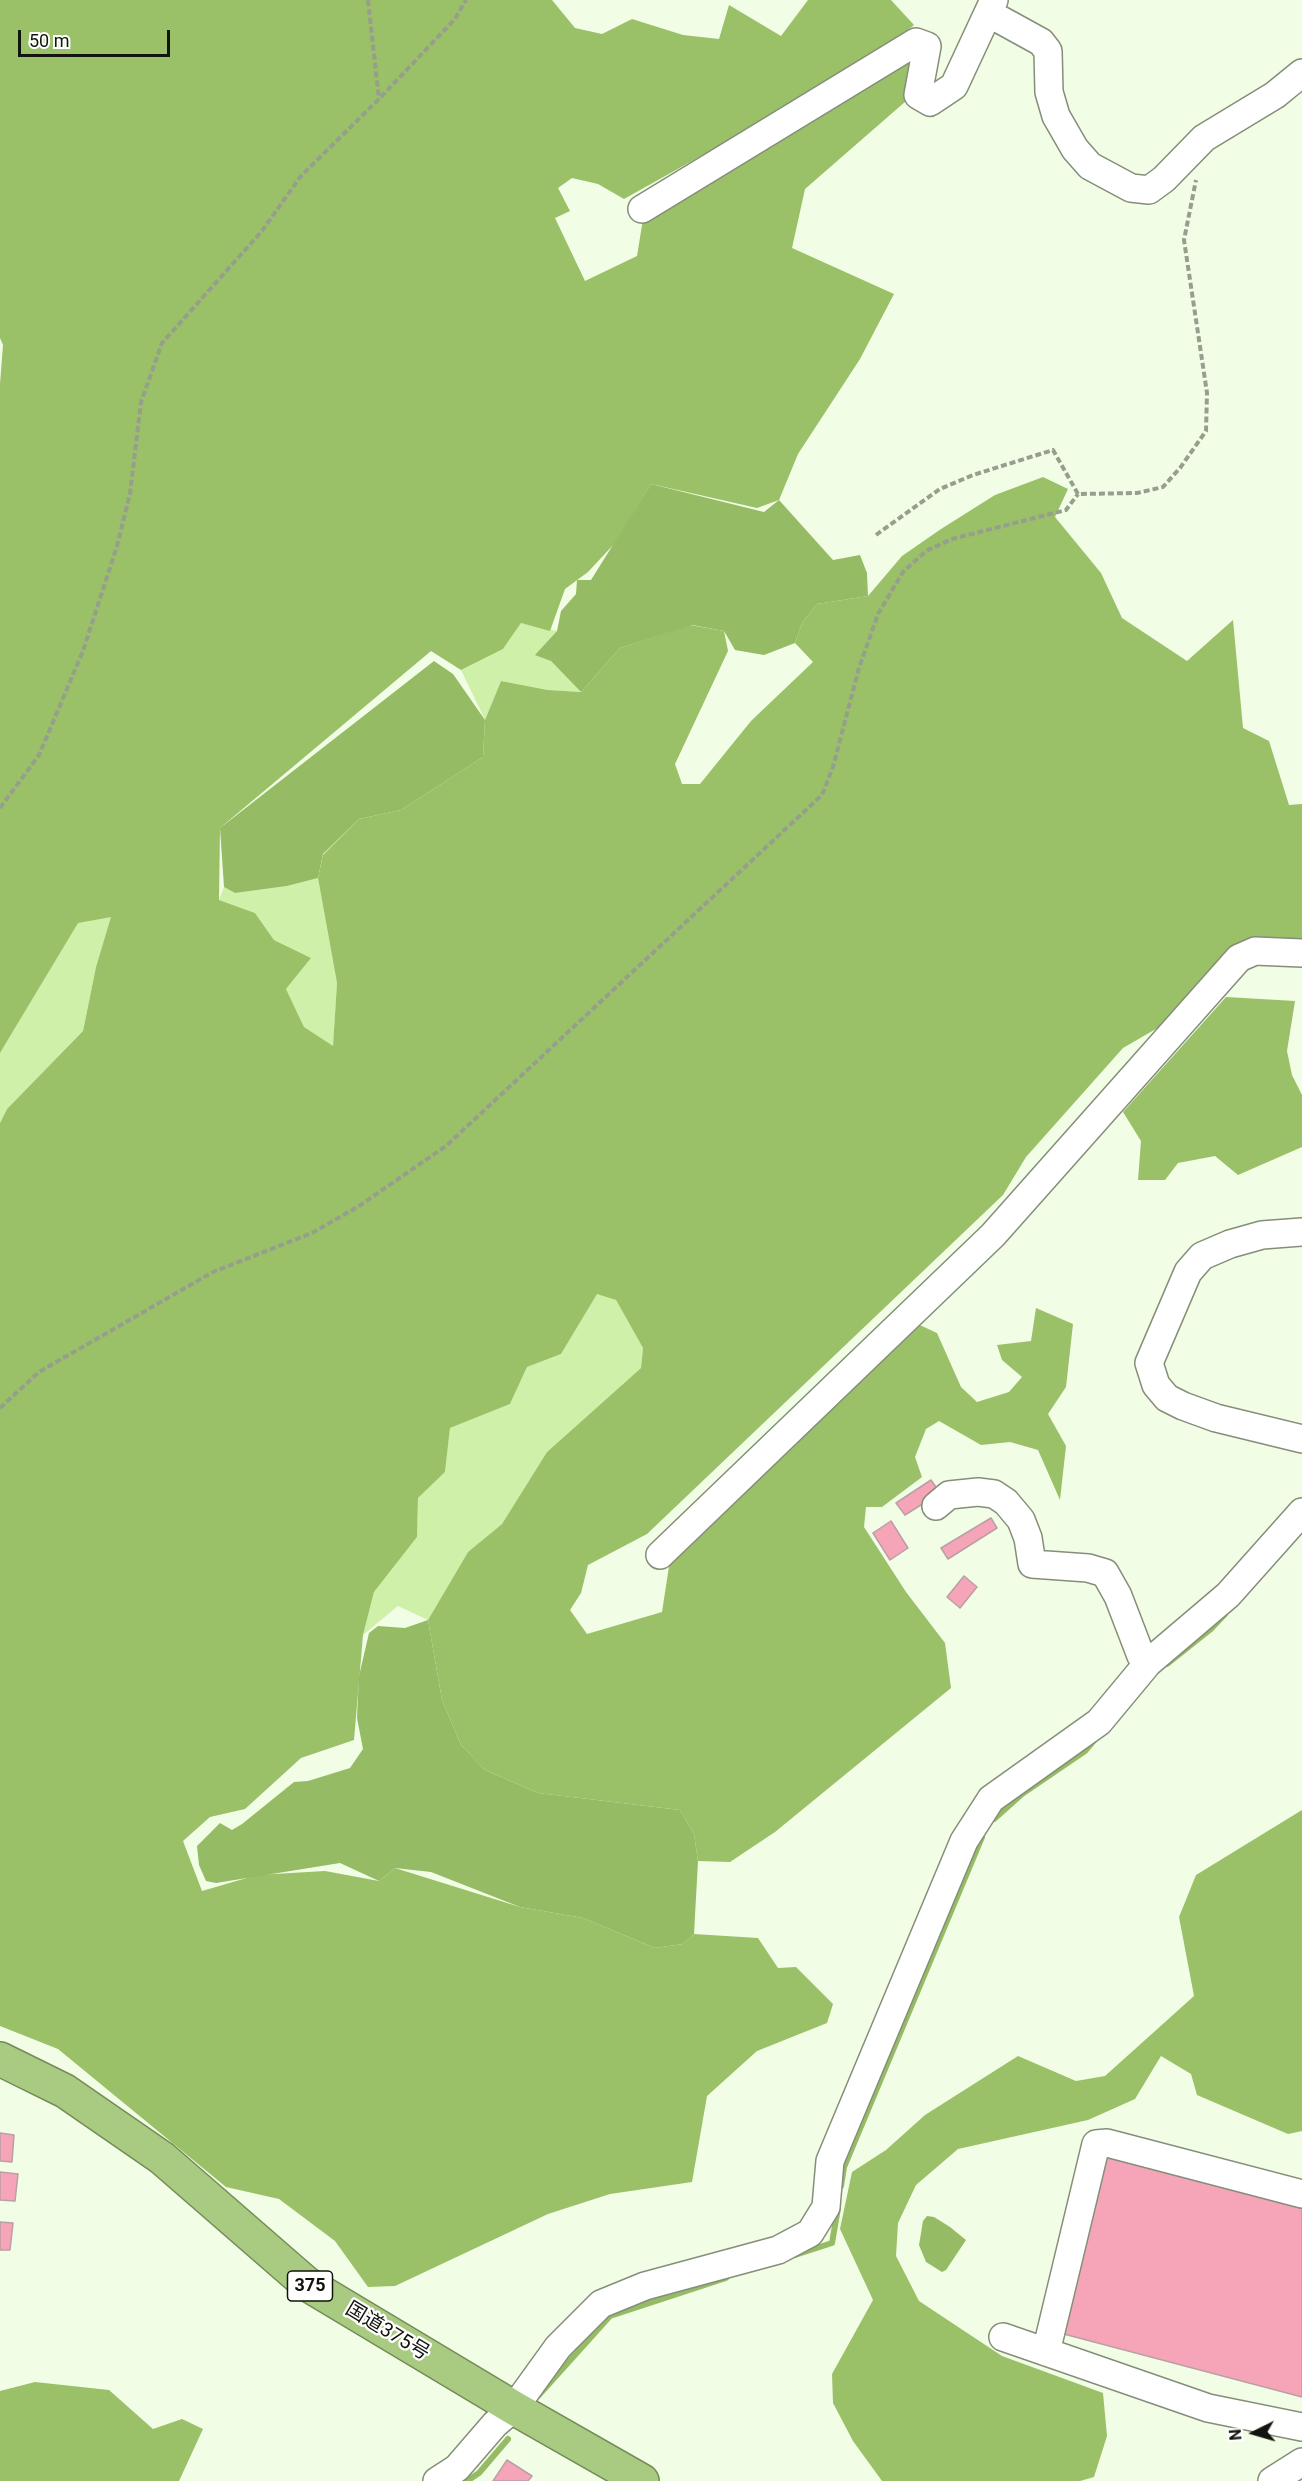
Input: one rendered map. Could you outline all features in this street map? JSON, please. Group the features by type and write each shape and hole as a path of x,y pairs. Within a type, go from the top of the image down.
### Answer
{"highway":[{"name":"国道375号","path":"0,2059 65,2091 162,2158 308,2284 514,2408 642,2481"}],"street":[{"path":"642,209 916,42 927,46 918,95 930,102 954,86 992,7 1041,42 1048,51 1049,92 1056,116 1075,149 1090,166 1131,188 1149,190 1164,179 1204,138 1275,95 1302,73"},
{"path":"660,1555 993,1236 1239,958 1255,951 1302,953"},
{"path":"1302,1232 1262,1235 1230,1244 1202,1256 1188,1272 1149,1364 1156,1385 1167,1398 1183,1406 1216,1418 1302,1439"},
{"path":"936,1506 950,1495 978,1492 994,1494 1006,1502 1020,1520 1028,1538 1032,1564 1088,1568 1106,1573 1118,1596 1141,1656 1148,1663"},
{"path":"437,2481 457,2468 495,2424 514,2408 558,2347 601,2304 645,2286 778,2250 810,2233 826,2207 830,2161 964,1841 991,1798 1099,1722 1148,1663 1228,1595 1295,1531"},
{"path":"1046,2352 1096,2144 1107,2143 1302,2194"},
{"path":"1003,2337 1208,2408 1302,2427"},
{"path":"1272,2481 1302,2462"}],"path":[{"path":"368,0 379,99"},
{"path":"0,808 39,755 83,651 117,546 130,494 141,402 162,343 199,305 262,231 301,176 455,19 466,0"},
{"path":"1078,494 1137,493 1163,486 1180,468 1206,431 1207,393 1184,240 1204,138"},
{"path":"876,535 940,489 973,475 1053,450 1078,494"},
{"path":"0,1408 39,1372 213,1272 312,1233 359,1206 446,1146 822,795 833,767 859,668 878,614 903,572 926,551 952,539 1066,510 1078,494"}],"shaded area":[{"path":"0,0 552,0 575,28 602,34 632,19 683,35 719,39 729,5 781,36 808,0 891,0 914,25 869,62 624,199 598,184 572,178 558,188 570,211 555,218 585,281 637,256 643,219 908,54 921,88 805,189 792,248 894,294 860,359 798,454 779,500 757,508 651,484 615,543 588,572 565,589 550,631 521,623 503,649 461,670 431,651 220,828 219,900 255,913 274,940 311,958 286,989 304,1027 333,1046 337,983 318,878 323,855 359,819 401,810 483,757 485,720 501,681 548,690 581,692 620,648 690,625 724,631 728,651 675,764 682,784 700,784 751,721 813,662 795,643 802,623 817,604 868,596 902,556 941,529 995,495 1043,477 1068,489 1055,517 1101,573 1122,618 1187,661 1233,620 1243,728 1269,741 1289,805 1302,804 1302,944 1260,942 1180,1015 1123,1048 1026,1157 1003,1195 647,1534 588,1565 581,1593 570,1610 587,1634 662,1612 670,1560 911,1321 937,1333 961,1387 977,1402 1009,1392 1022,1377 1002,1360 997,1345 1031,1341 1036,1308 1073,1324 1066,1387 1048,1414 1066,1446 1060,1500 1038,1450 1010,1442 981,1445 939,1421 926,1429 915,1457 922,1477 882,1507 866,1507 864,1527 906,1592 945,1643 951,1688 775,1832 730,1862 698,1861 694,1834 680,1810 538,1793 485,1770 461,1745 442,1700 428,1620 468,1552 502,1524 547,1452 641,1368 643,1348 616,1300 597,1294 561,1354 527,1367 510,1404 450,1428 445,1472 418,1498 417,1537 374,1592 363,1635 354,1740 301,1758 245,1809 210,1817 183,1841 202,1891 257,1875 325,1871 379,1881 395,1868 520,1907 583,1918 655,1948 683,1944 694,1934 758,1938 778,1968 796,1967 833,2004 827,2023 757,2051 707,2096 692,2182 610,2194 548,2214 395,2286 368,2287 335,2241 279,2199 226,2187 58,2049 0,2026 0,1123 7,1109 83,1031 96,967 111,917 78,923 0,1053 0,384 3,345 0,338"},
{"path":"651,484 764,512 779,500 833,560 860,555 867,573 868,596 817,604 802,623 795,643 764,655 735,650 724,631 692,625 620,648 581,692 551,661 535,655 557,631 561,611 576,594 577,580 591,580"},
{"path":"521,623 557,631 546,645 551,661 581,692 548,690 501,681 485,720 461,670 503,649"},
{"path":"434,661 453,674 485,720 483,757 401,810 359,819 323,854 318,878 287,886 235,893 224,887 220,828"},
{"path":"318,878 337,983 333,1047 304,1027 286,989 311,958 274,940 255,913 219,900 224,887 235,893 287,886"},
{"path":"112,916 96,967 83,1031 7,1109 0,1123 0,1053 78,922"},
{"path":"1226,997 1295,1001 1287,1051 1292,1075 1302,1095 1302,1147 1238,1175 1215,1156 1178,1163 1165,1180 1138,1180 1141,1141 1123,1112"},
{"path":"597,1293 616,1300 643,1348 641,1368 547,1452 502,1524 468,1552 428,1620 398,1606 363,1635 374,1592 417,1537 418,1498 445,1472 450,1428 510,1404 527,1367 561,1354"},
{"path":"428,1620 442,1700 461,1745 485,1770 538,1793 680,1810 694,1834 698,1861 694,1934 683,1944 655,1948 583,1918 520,1907 431,1872 395,1868 379,1881 340,1863 216,1883 206,1881 199,1865 197,1846 220,1823 232,1830 294,1782 308,1781 350,1768 363,1749 357,1718 359,1676 369,1633 378,1626 405,1628"},
{"path":"1302,1810 1302,2131 1288,2134 1197,2095 1191,2074 1161,2056 1135,2099 1088,2120 958,2149 916,2185 898,2223 896,2256 919,2301 1002,2356 1103,2393 1107,2436 1094,2477 1080,2481 882,2481 853,2441 833,2403 832,2374 873,2300 840,2229 852,2172 886,2150 925,2115 1018,2056 1076,2081 1105,2076 1194,1996 1179,1917 1196,1875"},
{"path":"927,2216 934,2217 966,2240 946,2270 942,2272 926,2262 919,2245 923,2221"},
{"path":"35,2382 109,2390 153,2429 182,2419 203,2429 179,2481 0,2481 0,2391"}],"building":[{"path":"931,1480 940,1493 905,1515 896,1503"},
{"path":"991,1518 997,1528 948,1559 941,1548"},
{"path":"891,1521 908,1548 890,1560 873,1533"},
{"path":"964,1576 977,1587 960,1608 947,1597"},
{"path":"0,2133 14,2135 12,2162 0,2161"},
{"path":"1107,2151 1302,2203 1302,2397 1060,2333"},
{"path":"0,2172 18,2174 15,2201 0,2200"},
{"path":"0,2222 13,2223 10,2250 0,2250"},
{"path":"507,2460 532,2476 528,2481 493,2481"}],"waterway":[{"path":"1167,1664 1211,1629 1225,1614"},
{"path":"994,1819 1022,1794 1085,1751 1096,1738"},
{"path":"841,2186 844,2167 982,1837"},
{"path":"795,2255 832,2243 838,2208"},
{"path":"538,2396 610,2316 726,2278"},
{"path":"467,2481 479,2473 508,2439"}]}
